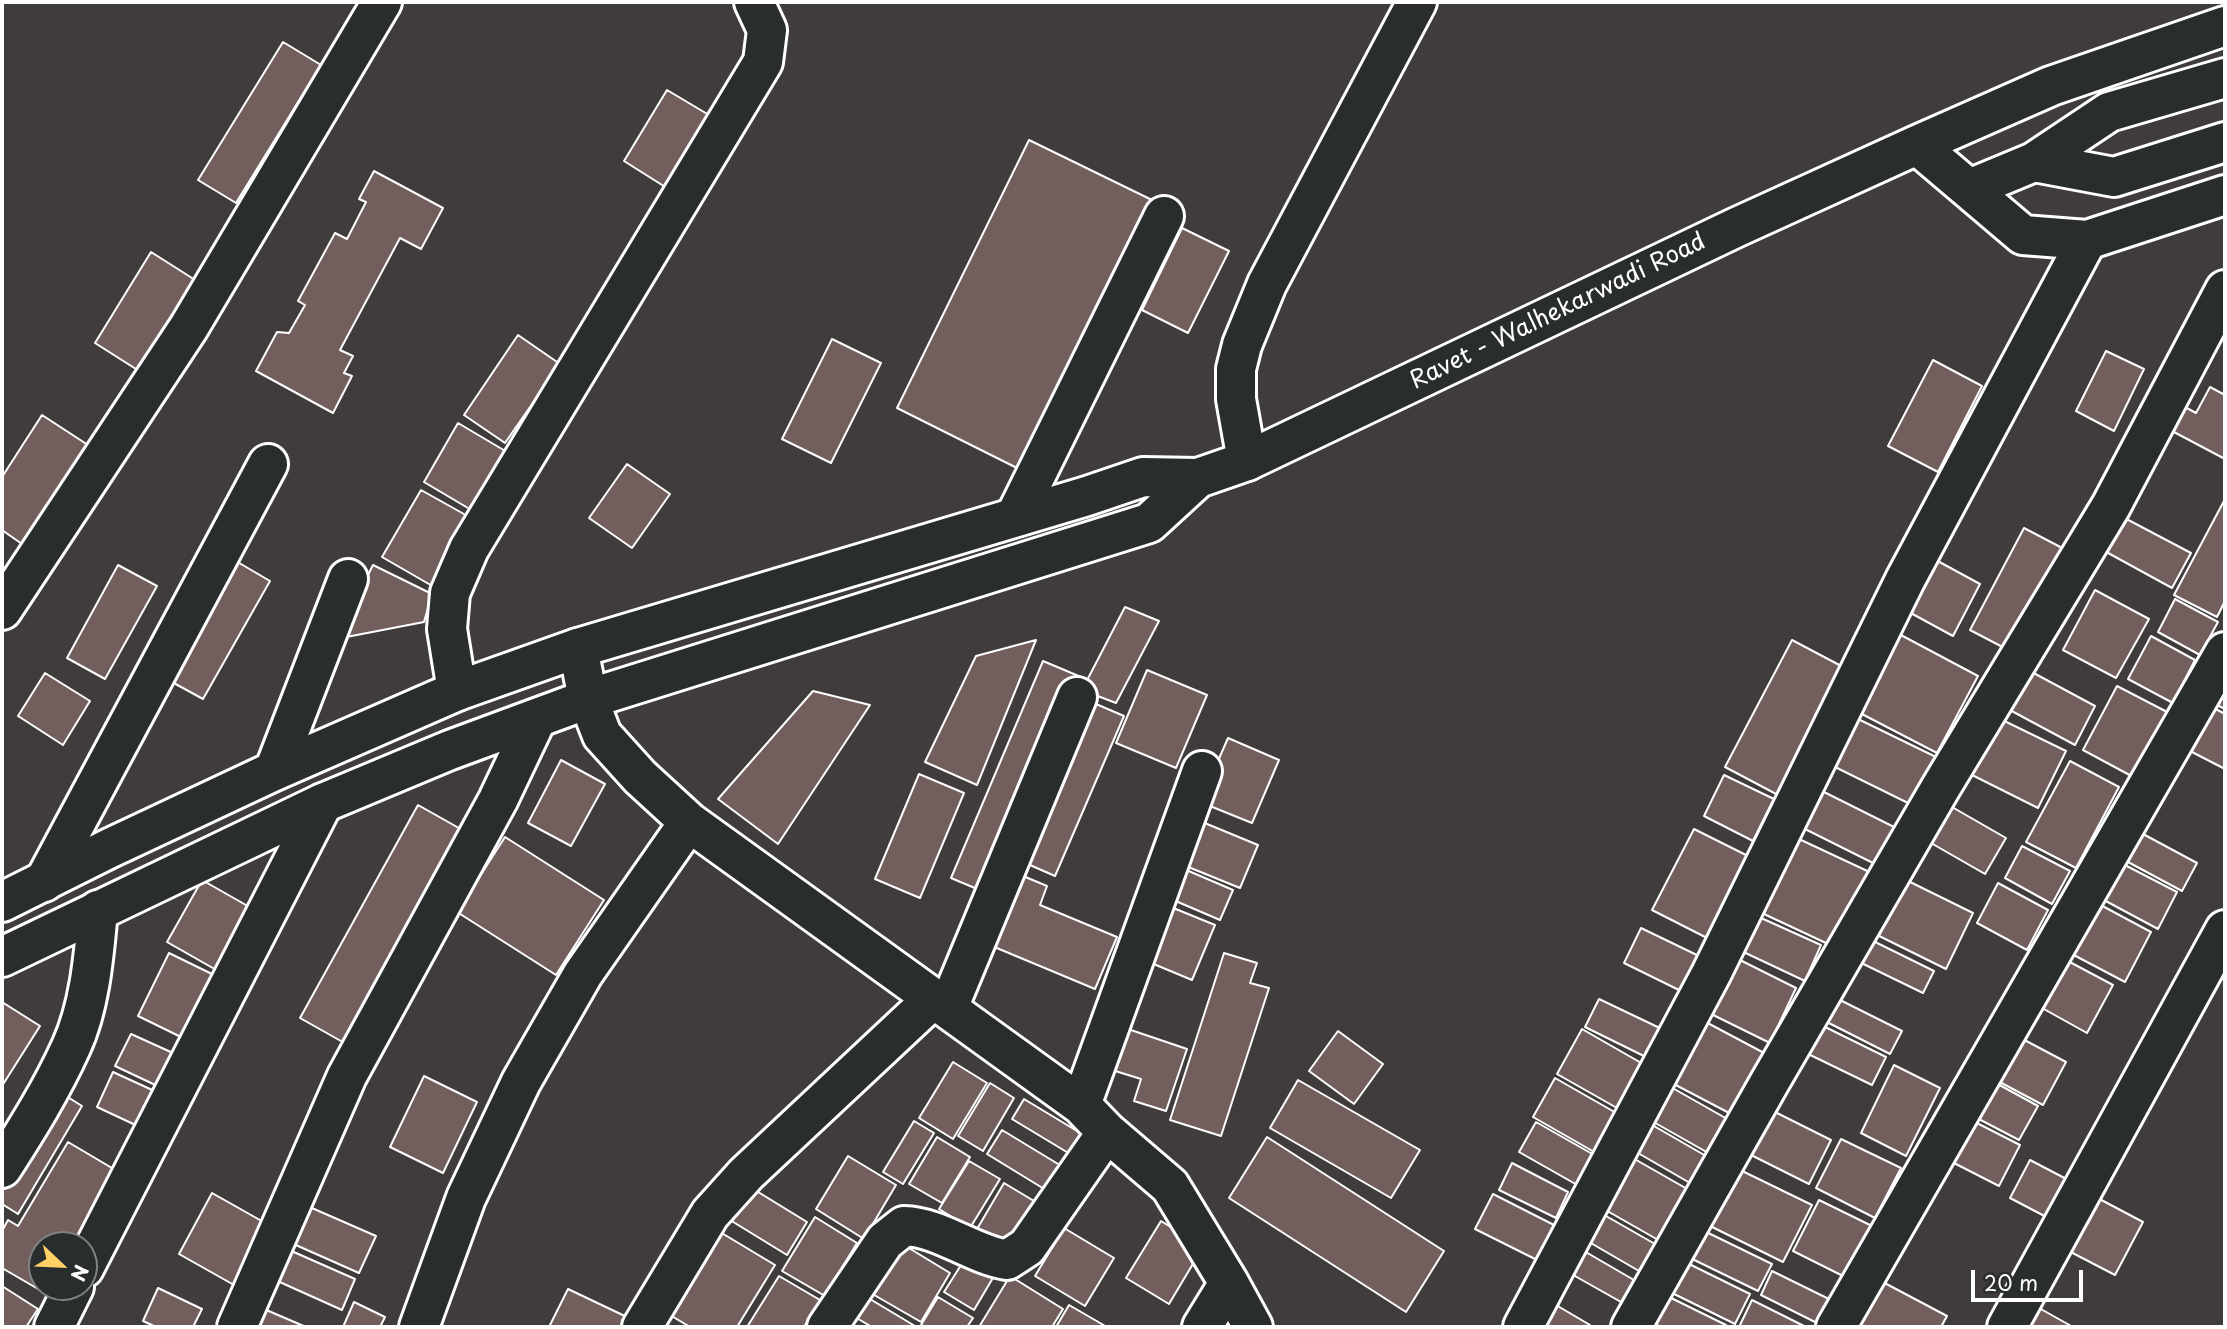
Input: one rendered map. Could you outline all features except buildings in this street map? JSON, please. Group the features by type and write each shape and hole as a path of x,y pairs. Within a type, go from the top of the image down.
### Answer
{"street":[{"path":"2,610 189,327 382,2"},
{"path":"457,691 447,629 450,593 469,549 763,62 767,30 754,2"},
{"path":"1247,461 1236,399 1236,369 1242,345 1267,284 1417,2"},
{"name":"Ravet - Walhekarwadi Road","path":"1198,478 1247,461 1641,272 2051,86 2225,26"},
{"path":"1969,189 2034,162 2109,112 2225,78"},
{"path":"2034,162 2114,177 2225,142"},
{"path":"1917,145 2023,235 2087,240 2225,195"},
{"path":"1014,517 1164,216"},
{"path":"1523,1327 1711,974 1905,580 2087,240"},
{"path":"1631,1327 1927,810 2111,506 2225,290"},
{"path":"44,882 268,464"},
{"path":"2,902 274,771 457,691 578,648 1143,477 1198,478"},
{"path":"2,957 323,803 450,750 588,699 1149,523 1198,478"},
{"path":"874,559 885,607"},
{"path":"274,771 348,579"},
{"path":"578,648 588,699 602,735 640,777 689,822 1081,1105 1107,1132 1170,1186 1253,1327"},
{"path":"1836,1327 2225,652"},
{"path":"642,1327 710,1214 746,1174 941,1003 1077,697"},
{"path":"237,1327 347,1076 498,800 536,720"},
{"path":"1081,1105 1202,771"},
{"path":"98,1241 323,803"},
{"path":"419,1327 466,1198 521,1083 583,974 689,822"},
{"path":"2,1168 28,1127 72,1045 92,975 98,910"},
{"path":"2007,1327 2225,930"},
{"path":"827,1327 885,1241 904,1226 920,1226 988,1257 1007,1260 1027,1247 1107,1132"},
{"path":"1202,1327 1229,1283"},
{"path":"54,1327 67,1301"}]}
